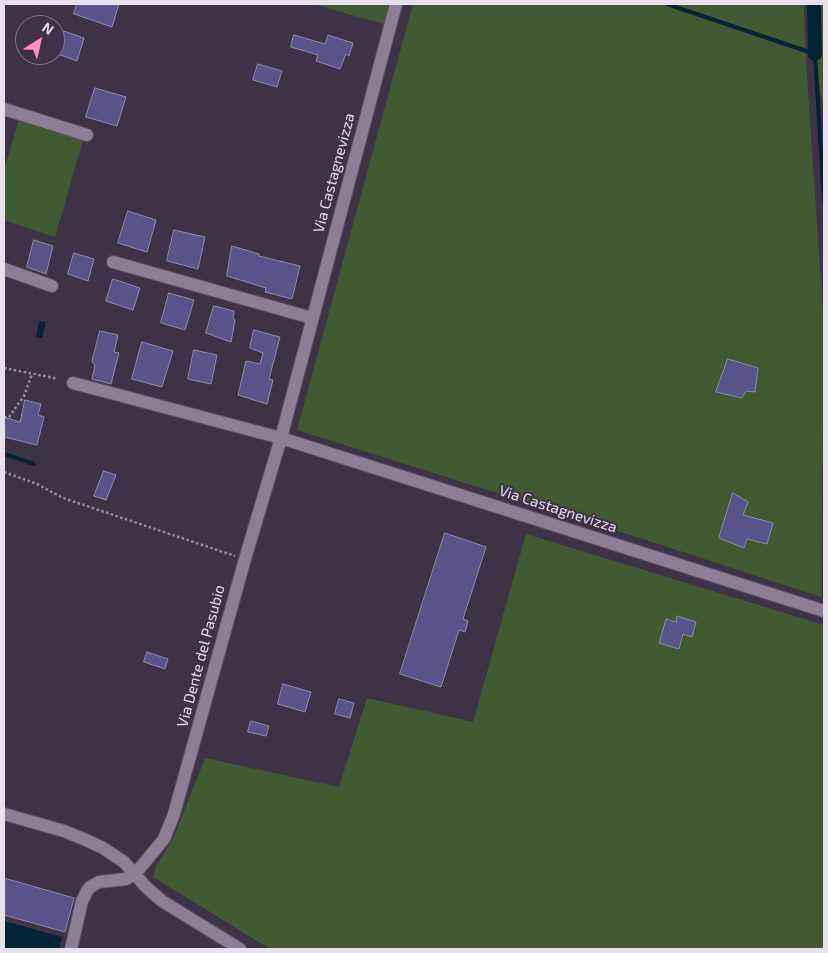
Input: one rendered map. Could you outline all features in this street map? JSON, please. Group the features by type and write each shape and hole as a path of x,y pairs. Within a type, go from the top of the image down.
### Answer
{"street":[{"name":"Via Castagnevizza","path":"281,438 396,4"},
{"path":"4,109 87,135"},
{"path":"113,262 312,318"},
{"path":"4,269 52,286"},
{"name":"Via Castagnevizza","path":"74,383 281,438 823,611"},
{"name":"Via Dente del Pasubio","path":"135,874 164,839 174,814 245,559 281,438"},
{"path":"4,814 46,825 86,840 118,858 162,901 240,949"},
{"path":"72,949 82,902 90,887 99,882 126,879 135,874"}],"path":[{"path":"4,368 57,380"},
{"path":"4,417 9,417 24,396 32,374"},
{"path":"4,472 37,484 62,498 245,559"}],"green space":[{"path":"313,4 389,4 384,24"},
{"path":"413,4 804,4 806,61 824,327 821,597 297,430"},
{"path":"809,4 824,4 824,113 809,25"},
{"path":"19,119 84,137 55,237 4,220 4,170"},
{"path":"526,534 824,625 824,949 270,949 153,877 156,866 173,839 205,758 339,787 367,698 473,722"}],"water":[{"path":"39,321 46,322 42,338 36,337"},
{"path":"4,921 62,937 59,949 4,949"}],"building":[{"path":"77,4 119,4 112,27 74,14"},
{"path":"65,31 84,38 77,61 65,57"},
{"path":"294,35 325,44 328,35 353,43 349,56 346,54 340,69 316,61 318,55 291,47"},
{"path":"258,64 282,71 277,87 253,80"},
{"path":"95,88 126,97 117,126 86,117"},
{"path":"128,211 156,220 147,252 118,243"},
{"path":"174,230 205,237 198,269 167,261"},
{"path":"34,240 53,246 46,274 27,267"},
{"path":"232,246 259,254 259,256 300,266 292,299 265,292 266,288 227,276"},
{"path":"74,253 94,259 88,281 68,274"},
{"path":"113,279 140,288 133,310 106,301"},
{"path":"169,293 194,300 185,330 161,323"},
{"path":"214,306 234,311 233,318 235,320 231,342 206,333"},
{"path":"254,330 280,337 269,379 273,380 267,404 238,395 246,361 260,364 263,353 250,348"},
{"path":"100,331 118,335 114,352 119,353 111,384 92,379 95,365 92,362"},
{"path":"142,342 173,351 162,387 132,379"},
{"path":"194,350 217,355 211,384 188,379"},
{"path":"728,359 758,368 755,392 746,391 742,398 716,392"},
{"path":"25,400 41,404 38,415 44,417 37,445 4,437 4,417 20,422"},
{"path":"104,471 116,475 106,500 94,496"},
{"path":"733,493 748,502 743,515 773,523 767,544 747,539 744,548 719,538"},
{"path":"445,533 486,547 463,619 468,621 465,632 459,630 441,687 400,674"},
{"path":"677,616 696,622 692,637 683,634 679,649 659,643 666,619 676,622"},
{"path":"147,652 168,659 165,669 144,662"},
{"path":"283,684 311,692 305,712 278,704"},
{"path":"339,699 354,703 350,718 335,714"},
{"path":"251,721 269,726 266,736 248,732"},
{"path":"4,878 74,898 65,932 4,915"}],"waterway":[{"path":"667,4 815,54 824,202"},
{"path":"814,4 815,54"},
{"path":"4,454 34,464"}]}
